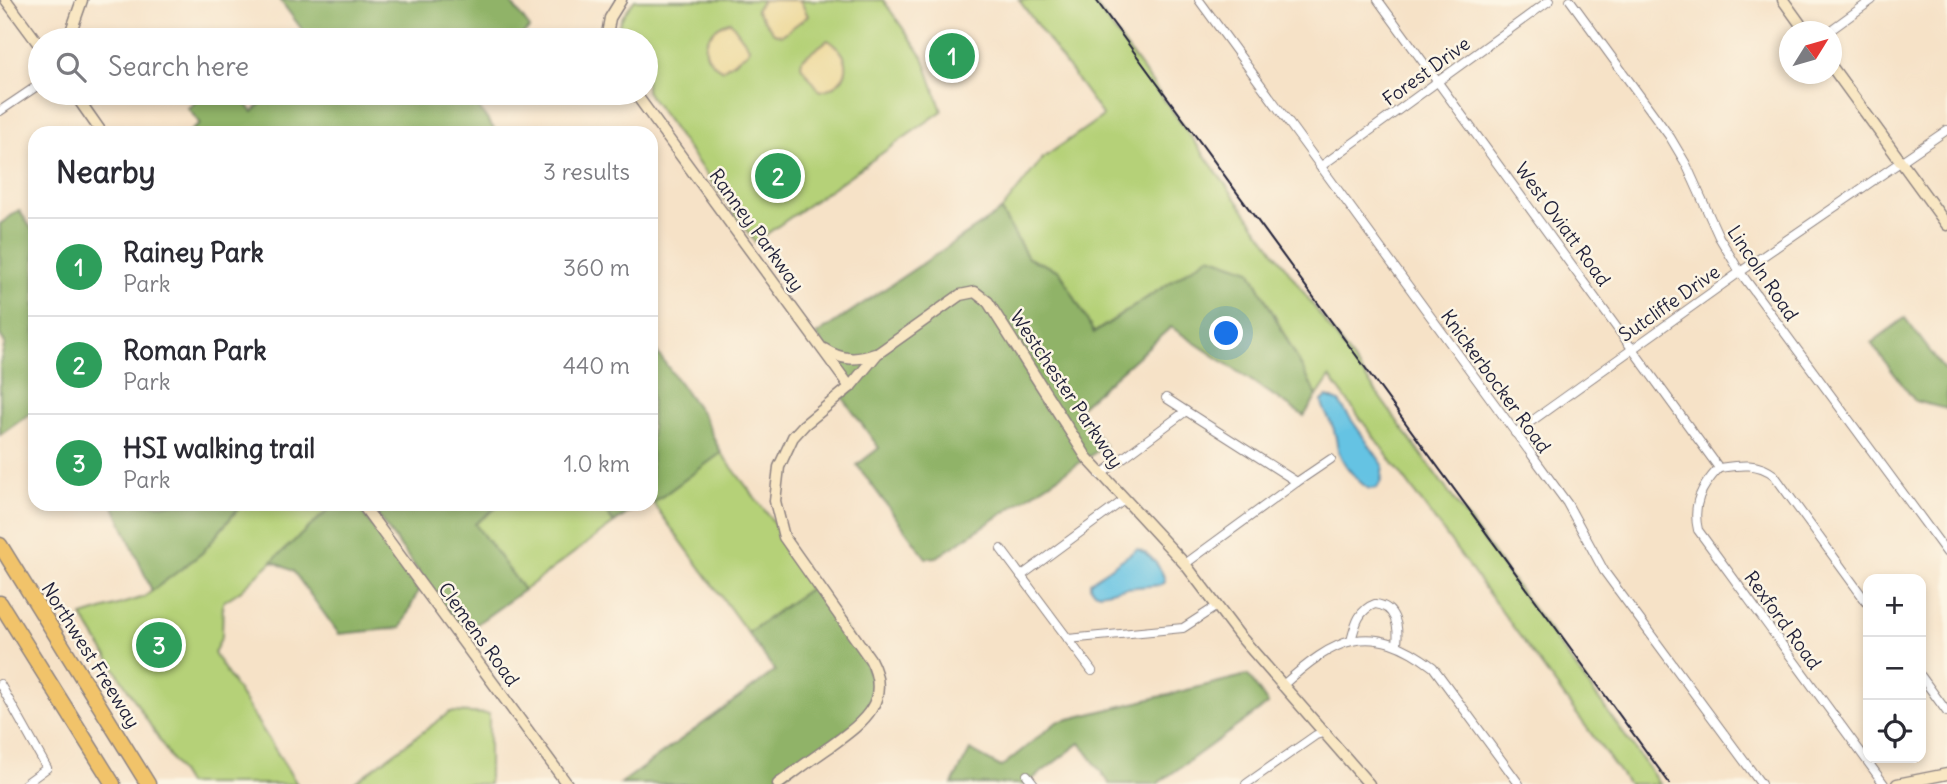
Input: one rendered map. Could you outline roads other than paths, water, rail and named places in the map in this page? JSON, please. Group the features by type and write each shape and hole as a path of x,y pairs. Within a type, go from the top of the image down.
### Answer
{"highway":[{"name":"Northwest Freeway","path":"0,545 148,784"},
{"path":"0,603 113,784"}],"street":[{"path":"6,0 28,30"},
{"path":"72,28 82,0"},
{"path":"608,28 610,18 621,0"},
{"name":"Knickerbocker Road","path":"1199,0 1567,503 1604,571 1761,784"},
{"name":"West Oviatt Road","path":"1378,0 1439,80 1719,468"},
{"name":"Forest Drive","path":"1320,167 1550,0"},
{"name":"Lincoln Road","path":"1570,0 1670,137 1686,164 1718,237 1740,272 1947,553"},
{"path":"1783,0 1798,21"},
{"path":"1842,22 1872,0"},
{"path":"1842,81 1947,225"},
{"path":"0,111 28,93"},
{"path":"82,105 97,126"},
{"name":"Ranney Parkway","path":"644,105 850,387"},
{"name":"Sutcliffe Drive","path":"1516,433 1740,272 1947,130"},
{"name":"Westchester Parkway","path":"778,784 860,724 873,707 877,685 875,669 870,659 793,553 779,521 775,501 776,482 785,452 804,425 850,387 877,354 960,295 970,292 980,294 988,302 1100,475 1185,564 1282,686 1326,732 1369,784"},
{"path":"820,346 830,353 851,359 877,354"},
{"path":"1166,398 1297,482"},
{"path":"1100,475 1186,411"},
{"path":"1185,564 1331,459"},
{"path":"1719,468 1750,465 1763,467 1774,475 1863,597"},
{"name":"Rexford Road","path":"1719,468 1706,482 1697,500 1695,516 1698,530 1884,784"},
{"path":"1021,576 1124,500"},
{"name":"Clemens Road","path":"367,511 567,784"},
{"path":"1001,549 1092,671"},
{"path":"1351,641 1354,626 1362,612 1375,604 1387,607 1392,613 1399,630 1397,644"},
{"path":"1068,639 1182,628 1217,606"},
{"path":"1282,686 1323,651 1364,639 1397,644 1415,653 1433,667 1519,784"},
{"path":"1926,683 1947,712"},
{"path":"0,684 47,768 25,784"},
{"path":"1246,784 1316,735 1326,732"},
{"path":"1897,784 1947,774"},
{"path":"1027,775 1034,784"}],"water":[{"path":"1327,397 1339,402 1383,465 1381,481 1377,488 1369,489 1364,486 1343,460 1323,405 1322,401"},
{"path":"1137,549 1155,562 1165,582 1161,585 1100,593 1093,591 1090,582"}],"railway":[{"path":"1096,0 1670,784"}],"place":[{"name":"Rainey Park","path":"952,56"},
{"name":"Roman Park","path":"778,176"},
{"name":"HSI walking trail","path":"159,645"}]}
